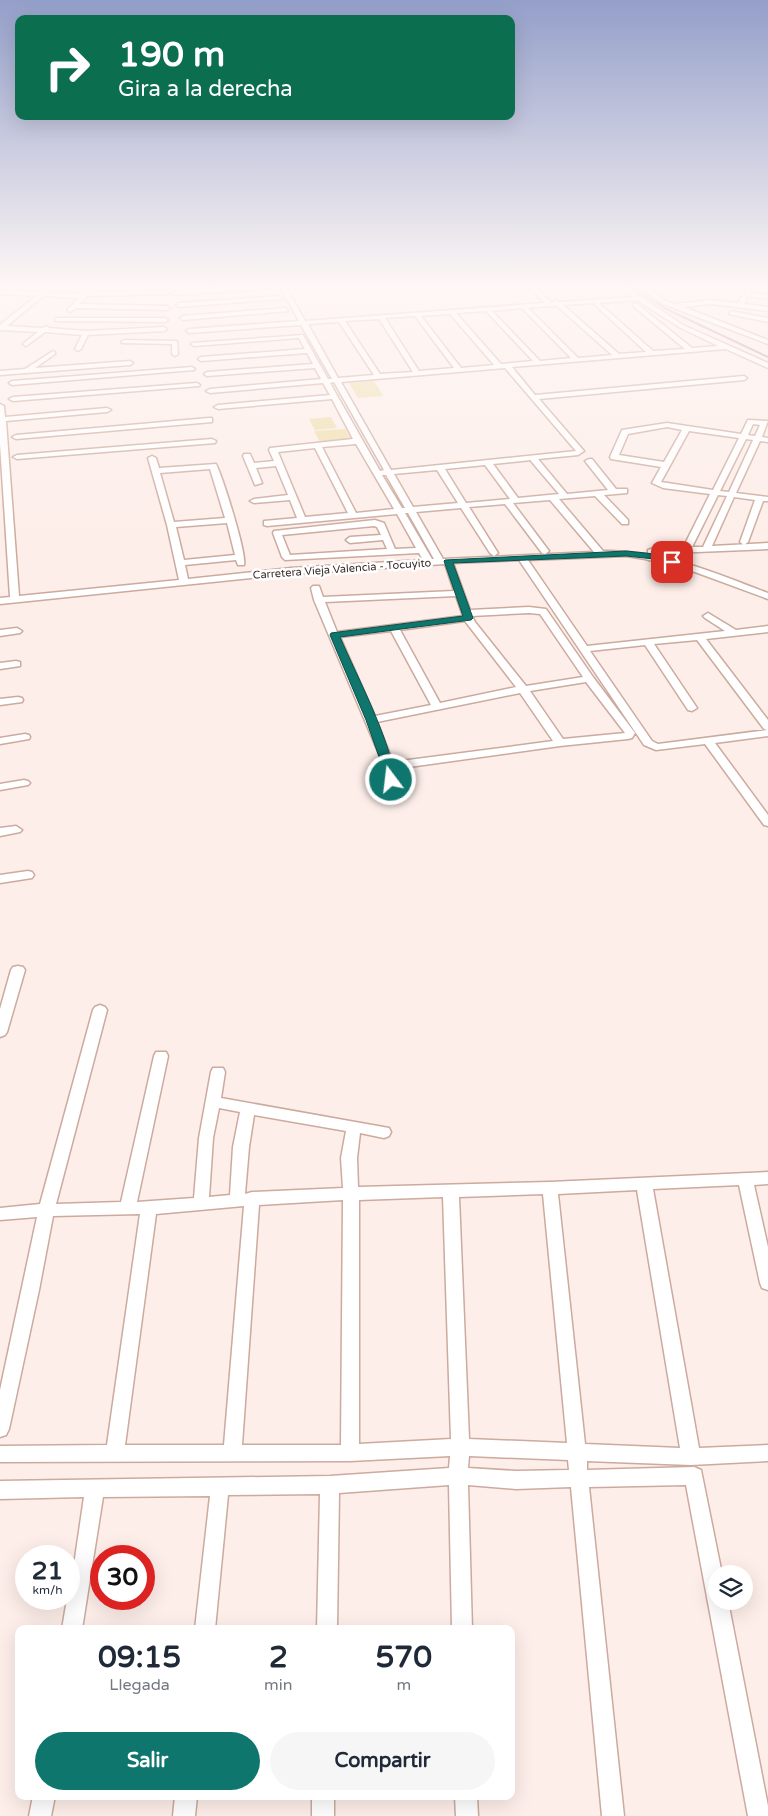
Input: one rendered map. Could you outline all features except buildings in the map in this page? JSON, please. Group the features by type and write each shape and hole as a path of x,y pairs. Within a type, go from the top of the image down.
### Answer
{"street":[{"path":"0,373 32,370"},
{"path":"12,383 182,370"},
{"path":"207,374 265,370"},
{"path":"319,370 358,441 429,562"},
{"path":"328,370 409,510 444,562 459,593 470,623 523,689 560,743"},
{"path":"374,370 378,376"},
{"path":"210,391 459,370"},
{"path":"377,474 576,455 580,451 510,370"},
{"path":"101,376 112,439"},
{"path":"534,397 744,378"},
{"path":"13,399 197,385"},
{"path":"218,407 334,397"},
{"path":"0,406 4,522 10,545 15,599"},
{"path":"1,419 107,410"},
{"path":"17,457 209,420"},
{"path":"686,550 751,422 759,421 765,424 706,549"},
{"path":"666,465 616,458 614,455 625,432 667,425 768,440"},
{"path":"687,428 656,483 658,485 764,499 744,542"},
{"path":"16,437 212,440"},
{"path":"302,519 273,450 358,441"},
{"path":"317,445 353,515"},
{"path":"247,456 258,483"},
{"path":"152,458 171,525 184,581"},
{"path":"534,459 565,496"},
{"path":"589,461 614,492"},
{"path":"251,466 279,463"},
{"path":"488,463 545,551"},
{"path":"156,471 213,466 240,560 180,563"},
{"path":"440,468 494,554"},
{"path":"267,523 624,491"},
{"path":"598,494 625,522"},
{"path":"254,500 293,497"},
{"path":"553,498 601,554"},
{"path":"171,525 230,520"},
{"path":"392,552 381,525 376,523 276,532 286,558 392,552 422,550"},
{"path":"350,540 386,537"},
{"path":"0,547 10,545"},
{"path":"626,554 768,546"},
{"name":"Carretera Vieja Valencia - Tocuyito","path":"0,601 291,571 601,554 655,556 689,566 768,596"},
{"path":"522,558 648,743 656,747 768,733"},
{"path":"316,588 319,600 389,766 391,780"},
{"path":"319,600 459,593"},
{"path":"334,635 468,616 530,610 543,611 589,679 630,734 623,738 560,743 389,766"},
{"path":"708,616 735,633"},
{"path":"393,626 437,708"},
{"path":"583,649 768,629"},
{"path":"0,633 17,631"},
{"path":"700,637 768,727"},
{"path":"648,642 692,708"},
{"path":"0,666 16,664"},
{"path":"371,720 523,689 589,679"},
{"path":"0,702 18,700"},
{"path":"0,741 25,737"},
{"path":"708,740 768,823"},
{"path":"0,787 24,783"},
{"path":"0,832 16,830"},
{"path":"0,879 28,875"},
{"path":"0,1032 18,970"},
{"path":"0,1429 31,1290 46,1210 100,1010"},
{"path":"128,1208 160,1056"},
{"path":"201,1203 206,1138 218,1072"},
{"path":"213,1102 384,1132"},
{"path":"232,1454 245,1199 241,1147 248,1109"},
{"path":"350,1453 351,1193 349,1158 354,1127"},
{"path":"0,1214 46,1210 149,1208 245,1199 351,1193 550,1188 768,1178"},
{"path":"745,1179 768,1283"},
{"path":"644,1184 691,1457"},
{"path":"550,1188 613,1816"},
{"path":"451,1190 460,1447 458,1476 462,1625"},
{"path":"115,1453 149,1208"},
{"path":"0,1454 350,1453 460,1447 691,1457 768,1453"},
{"path":"0,1490 330,1485 458,1476 516,1480 694,1476 711,1565"},
{"path":"327,1625 330,1485"},
{"path":"204,1625 220,1486"},
{"path":"73,1625 95,1489"},
{"path":"720,1610 759,1816"},
{"path":"40,1816 43,1800"},
{"path":"184,1816 186,1800"},
{"path":"323,1800 323,1816"},
{"path":"466,1800 467,1816"}],"shaded area":[{"path":"374,381 383,396 358,398 349,383"},
{"path":"331,417 337,428 315,430 309,419"},
{"path":"345,429 351,439 320,442 314,431"}],"route":[{"path":"391,780 389,766 371,720 334,635 393,626 468,618 448,561 626,554 655,556 672,562"}]}
